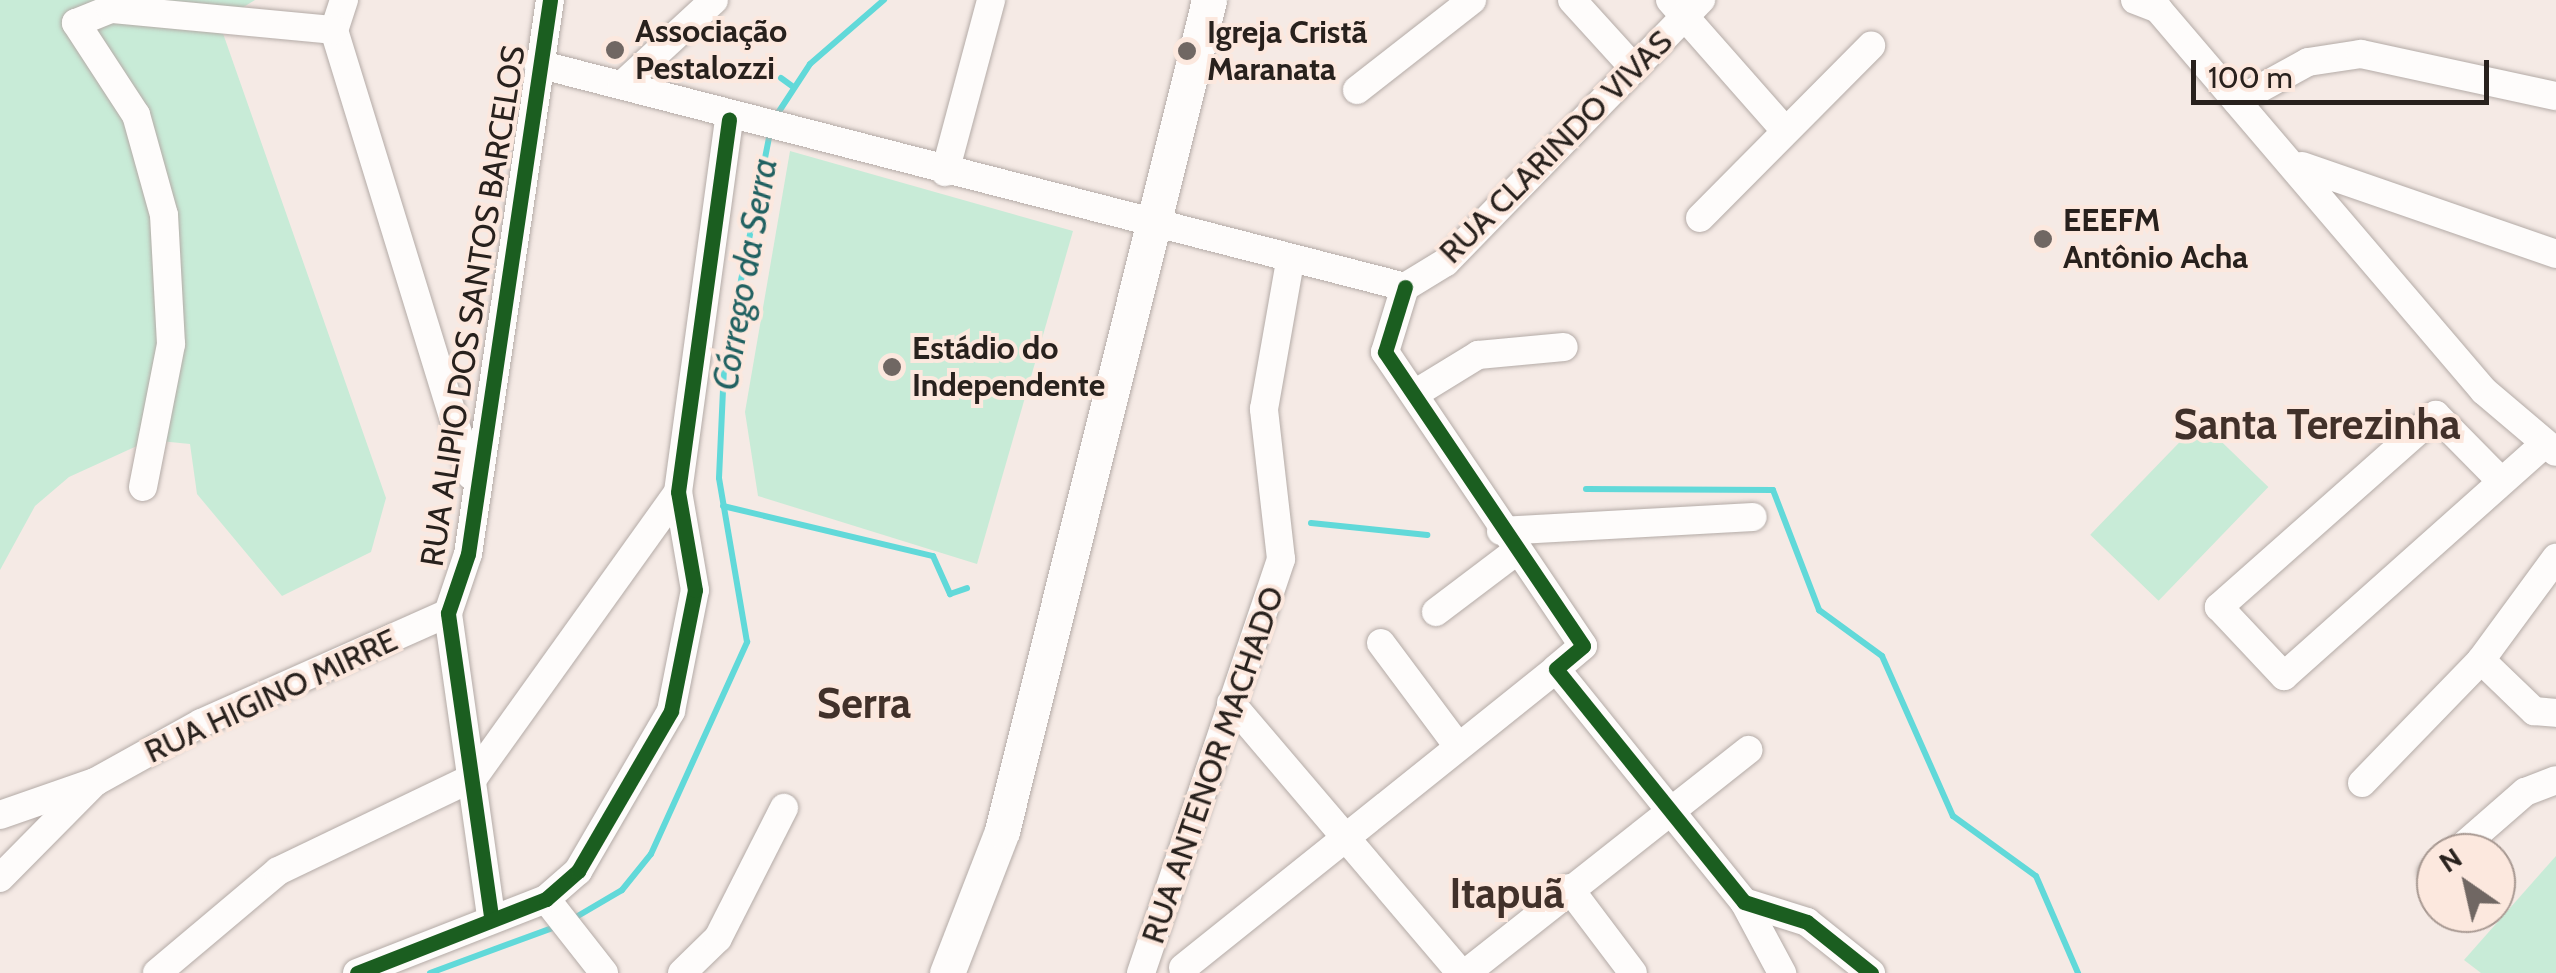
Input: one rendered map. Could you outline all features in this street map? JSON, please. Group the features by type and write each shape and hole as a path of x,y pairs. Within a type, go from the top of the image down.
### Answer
{"main road":[{"path":"947,973 1002,831 1210,0"}],"street":[{"path":"344,0 334,30 473,481"},
{"name":"RUA ALIPIO DOS SANTOS BARCELOS","path":"490,916 474,776 448,613 468,554 473,481 550,0"},
{"path":"622,86 714,0"},
{"path":"945,172 991,0"},
{"path":"1357,90 1472,0"},
{"path":"1572,0 1633,67"},
{"path":"2135,0 2158,8 2237,102 2300,166 2484,391 2550,448 2501,481 2284,676 2219,607 2436,415 2501,481"},
{"path":"1685,5 1782,127"},
{"name":"RUA CLARINDO VIVAS","path":"1406,287 1446,262 1633,67 1685,5"},
{"path":"142,487 171,344 164,215 136,115 76,23 110,9 334,30"},
{"path":"1700,218 1782,127 1871,46"},
{"path":"2237,102 2308,62 2361,54 2556,96"},
{"path":"538,64 771,131 1406,287 1386,352 1416,393 1508,542 1583,646 1343,832 1185,970 1154,943"},
{"path":"357,973 490,916 546,899 578,872 672,712 695,590 678,492 729,119"},
{"path":"2300,166 2556,254"},
{"name":"RUA ANTENOR MACHADO","path":"1142,973 1230,702 1281,560 1264,409 1290,261"},
{"path":"1416,393 1478,356 1564,347"},
{"path":"157,973 278,871 474,776 678,492"},
{"path":"1436,612 1508,542 1753,517"},
{"path":"2362,783 2481,660 2556,558"},
{"name":"RUA HIGINO MIRRE","path":"0,815 95,782 200,722 448,613"},
{"path":"1380,643 1457,745"},
{"path":"2481,660 2534,712 2556,714"},
{"path":"1556,669 1666,813 1744,902 1782,973"},
{"path":"1230,702 1464,973 1748,750"},
{"path":"2478,833 2525,792 2556,780"},
{"name":"RUA HIGINO MIRRE","path":"0,878 95,782"},
{"path":"682,973 718,938 784,808"},
{"path":"1569,888 1634,973"},
{"path":"546,899 604,973"},
{"path":"1744,902 1807,922 1871,973"}],"green space":[{"path":"0,0 255,0 219,22 386,498 371,552 282,596 197,494 190,444 150,440 69,477 35,506 0,570"},
{"name":"Estádio do Independente","path":"790,151 1073,231 977,564 758,496 745,412"},
{"path":"2200,421 2268,487 2159,601 2090,535"},
{"path":"2556,856 2556,973 2481,973 2464,960 2488,933 2516,933 2516,901"}],"waterway":[{"name":"Córrego da Serra","path":"776,116 810,64 884,0"},
{"path":"781,78 792,86"},
{"name":"Córrego da Serra","path":"571,920 622,890 651,854 747,642 719,478 724,367 770,132"},
{"path":"1586,489 1773,490 1819,610 1882,656 1953,816 2036,876 2078,973"},
{"path":"723,506 933,556 950,594 967,588"},
{"path":"1311,523 1427,535"},
{"name":"Córrego da Serra","path":"430,973 555,927"}],"cycle path":[{"path":"491,916 448,613 468,554 550,0"},
{"path":"357,973 546,899 578,871 671,711 695,590 678,492 729,119"},
{"path":"1405,287 1385,352 1583,646 1556,669 1744,902 1807,922 1871,973"}],"place":[{"name":"Associação Pestalozzi","path":"615,50"},
{"name":"Igreja Cristã Maranata","path":"1187,51"},
{"name":"EEEFM Antônio Acha","path":"2043,239"},
{"name":"Estádio do Independente","path":"892,367"}],"district":[{"name":"Santa Terezinha","path":"2317,424"},
{"name":"Serra","path":"864,703"},
{"name":"Itapuã","path":"1507,893"}]}
